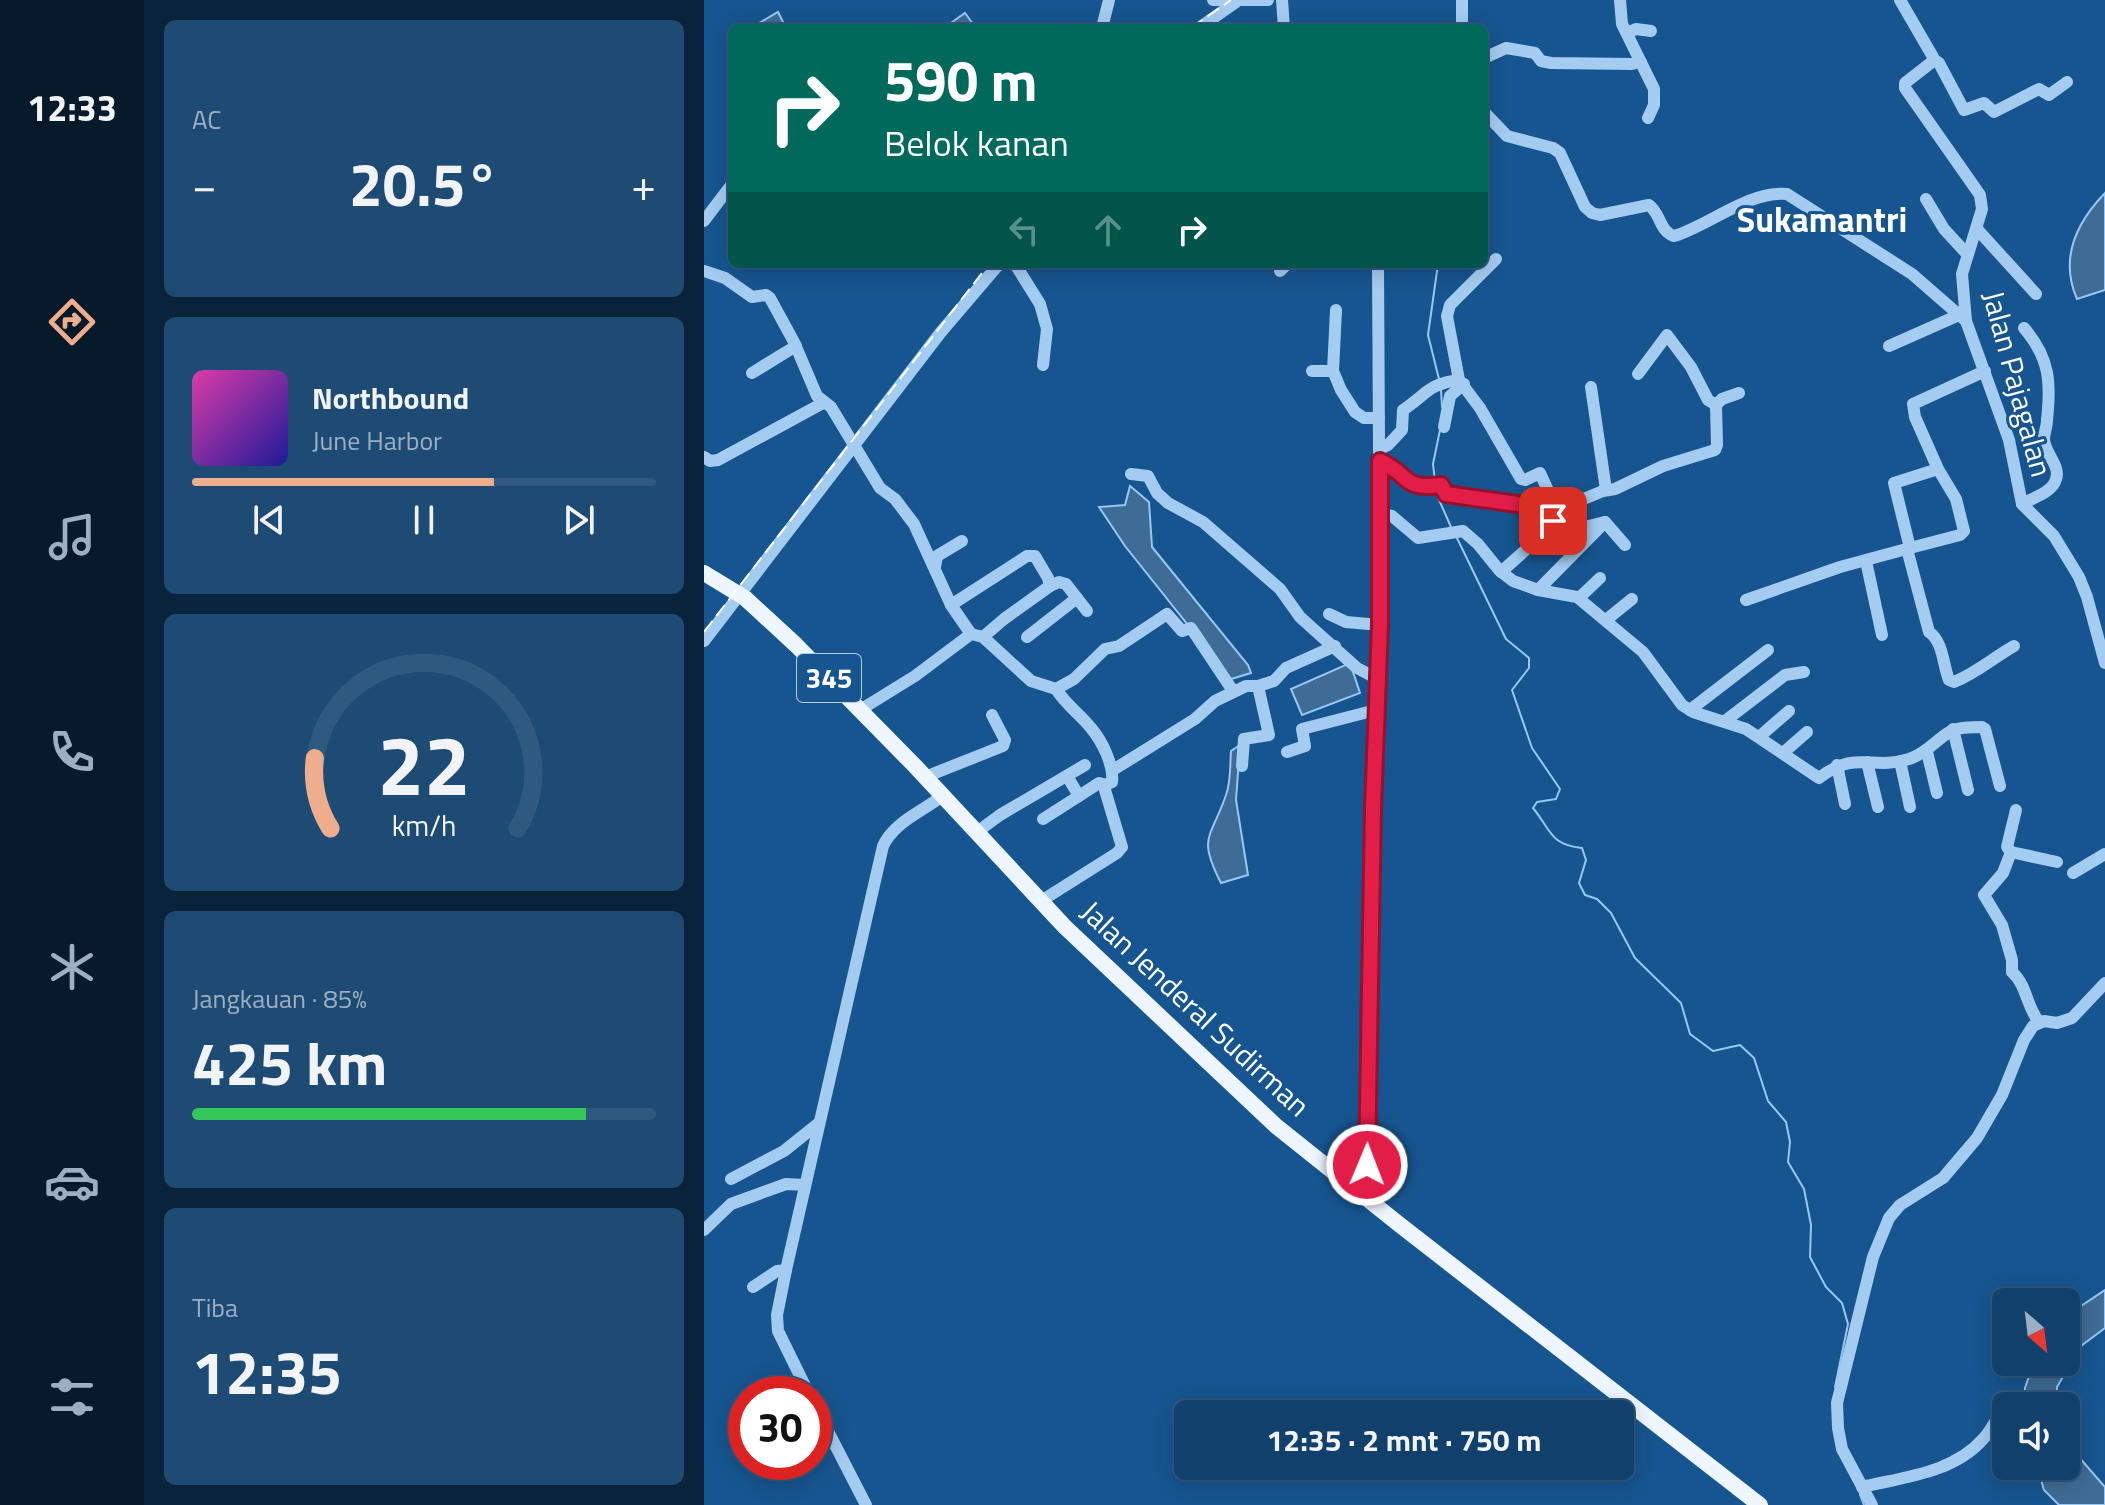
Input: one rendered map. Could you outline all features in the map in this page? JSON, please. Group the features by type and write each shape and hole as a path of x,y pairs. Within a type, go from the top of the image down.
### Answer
{"main road":[{"name":"Jalan Jenderal Sudirman","path":"704,573 739,595 796,645 1119,979 1296,1143 1760,1505"}],"street":[{"path":"1103,24 1109,0"},
{"path":"1203,24 1224,1 1268,0"},
{"path":"1282,0 1284,24"},
{"path":"1462,0 1462,24"},
{"path":"1620,0 1621,18 1655,94 1648,118"},
{"path":"1900,0 1964,110 1982,103 1994,112 2039,89 2049,95 2067,82"},
{"path":"1627,33 1636,29 1651,31"},
{"path":"1488,56 1506,48 1535,53 1541,61 1551,63 1641,62"},
{"name":"Jalan Pajagalan","path":"1933,59 1905,86 1980,195 1982,209 1962,274 1963,318 2009,440 2022,504 2054,536 2079,577 2105,663"},
{"path":"1488,116 1507,136 1553,148 1560,153 1585,207 1592,213 1600,215 1649,205 1665,232 1674,236 1740,206 1768,196 1787,194 1912,274 1963,318 1889,346"},
{"path":"704,221 728,189"},
{"path":"1926,199 1944,229 1967,254"},
{"path":"1977,229 2036,294"},
{"path":"1488,267 1496,259"},
{"path":"704,641 957,313 996,268"},
{"path":"1018,268 1040,304 1047,329 1043,365"},
{"path":"1378,268 1380,625 1376,678 1367,1165 1379,1208"},
{"path":"1444,427 1451,382 1447,316 1450,305 1487,268"},
{"path":"704,271 725,278 755,297 767,296 796,346 817,396 828,404 880,488 895,499 914,524 951,605 977,636 1031,681 1056,689 1064,703 1091,728 1113,770 1112,782 1105,785 1099,783 1043,819"},
{"path":"728,299 738,288"},
{"path":"1336,310 1333,371 1355,412 1367,419 1379,418"},
{"path":"2022,504 2050,488 2057,474 2044,441 2048,388 2044,357 2038,344 2024,328"},
{"path":"1638,374 1667,335 1691,367 1708,400 1716,405"},
{"path":"752,373 796,346"},
{"path":"1312,371 1333,371"},
{"path":"1746,600 1866,561 1960,535 1964,531 1955,497 1938,469 1915,417 1913,404 1985,371"},
{"path":"1380,455 1402,430 1403,410 1451,382"},
{"path":"1380,455 1409,484 1417,487 1437,485 1446,494 1524,505 1553,521 1558,519 1540,473 1521,479 1451,382"},
{"path":"1591,387 1606,490"},
{"path":"1557,510 1618,488 1663,466 1715,450 1716,405 1722,399 1739,393"},
{"path":"704,457 710,461 718,460 823,403"},
{"path":"1938,469 1894,483 1929,632 1936,636 1949,680 1954,682 1974,674 1985,662 2014,646"},
{"path":"1131,474 1148,476 1157,493 1168,503 1203,522 1280,589 1300,617 1357,668 1376,678"},
{"path":"1380,514 1392,516 1418,538 1452,533 1470,535 1501,572 1513,581 1538,590 1579,598 1643,652 1682,705 1759,737 1819,778 1822,794"},
{"path":"1501,572 1539,538 1605,522"},
{"path":"1605,522 1625,545"},
{"path":"1538,590 1605,522"},
{"path":"935,567 937,556 962,541"},
{"path":"951,605 1027,556 1035,556 1050,586"},
{"path":"1866,561 1882,635"},
{"path":"1579,598 1600,578"},
{"path":"860,710 1004,619 1050,586 1062,582 1087,611"},
{"path":"1027,637 1077,598"},
{"path":"1606,620 1632,599"},
{"path":"1056,689 1074,679 1105,649 1119,646 1168,614 1182,631 1191,627 1233,691"},
{"path":"1329,614 1346,622 1380,625"},
{"path":"1113,770 1155,746 1233,691 1280,677 1286,668 1335,646"},
{"path":"1690,710 1768,650"},
{"path":"1725,721 1785,675 1804,672"},
{"path":"1242,766 1243,740 1269,735 1258,686"},
{"path":"1287,752 1305,746 1302,729 1376,710"},
{"path":"1759,737 1789,711"},
{"path":"925,777 1003,746 1005,740 992,715"},
{"path":"1953,729 1968,790"},
{"path":"1819,778 1837,765 1900,761 1927,752 1953,729 1985,729 2000,786"},
{"path":"1783,753 1807,732"},
{"path":"1927,752 1937,793"},
{"path":"1900,761 1910,807"},
{"path":"1867,762 1878,807"},
{"path":"977,832 1085,765"},
{"path":"1837,765 1845,804"},
{"path":"1067,776 1079,796"},
{"path":"1041,901 1122,847 1105,785"},
{"path":"800,1376 778,1331 777,1315 883,846 888,835 942,796"},
{"path":"2016,810 2007,847 2011,852 2057,862"},
{"path":"2011,852 2003,873 1984,895 2002,925 2012,960 2012,972 2020,979 2029,1007 2039,1022"},
{"path":"2073,873 2105,854"},
{"path":"2039,1022 2057,1023 2072,1018 2105,983"},
{"path":"1872,1505 1842,1449 1837,1403 1864,1291 1881,1236 1895,1210 1943,1178 1977,1138 2002,1095 2024,1040 2039,1022"},
{"path":"731,1179 784,1151 819,1123"},
{"path":"1347,1181 1367,1165"},
{"path":"704,1230 731,1204 786,1184 805,1185"},
{"path":"753,1287 775,1272 786,1270"},
{"path":"1862,1487 1957,1461 1985,1437 1992,1426"},
{"path":"832,1439 866,1505"}],"water":[{"path":"778,12 784,24 758,24"},
{"path":"965,13 973,24 950,24"},
{"path":"2105,193 2105,290 2077,299 2070,269 2073,242 2086,216"},
{"path":"1130,486 1149,502 1152,547 1248,665 1251,673 1231,679 1125,546 1099,507 1125,505"},
{"path":"1350,663 1360,693 1302,715 1291,689"},
{"path":"1240,745 1236,800 1248,875 1221,883 1210,856 1209,838 1228,790 1231,751"},
{"path":"2105,1290 2105,1328 2080,1348 2080,1307"},
{"path":"2029,1376 2063,1376 2057,1392 2025,1392"},
{"path":"2080,1458 2105,1487 2105,1505 2059,1505 2044,1490 2041,1480 2080,1480"}],"waterway":[{"path":"1437,268 1428,335 1439,379"},
{"path":"1441,390 1442,407"},
{"path":"1435,482 1433,464 1440,430"},
{"path":"1436,493 1451,527"},
{"path":"1456,536 1506,639 1529,658 1529,668 1512,690 1532,748 1560,789 1556,799 1537,802 1533,808 1557,840 1582,848 1586,860 1579,883 1585,895 1597,899 1611,913 1635,958 1681,1003 1690,1034 1713,1051 1740,1045 1754,1058 1768,1101 1786,1122 1790,1142 1788,1162 1804,1189 1811,1225 1810,1257 1826,1287 1842,1303 1848,1324 1835,1387"},
{"path":"1860,1495 1864,1505"}],"railway":[{"path":"1197,24 1231,0"},
{"path":"704,632 986,268"}],"district":[{"name":"Sukamantri","path":"1822,220"}],"route":[{"path":"1367,1165 1368,1002 1380,625 1380,461 1417,487 1441,485 1446,494 1524,505 1553,521"}]}
